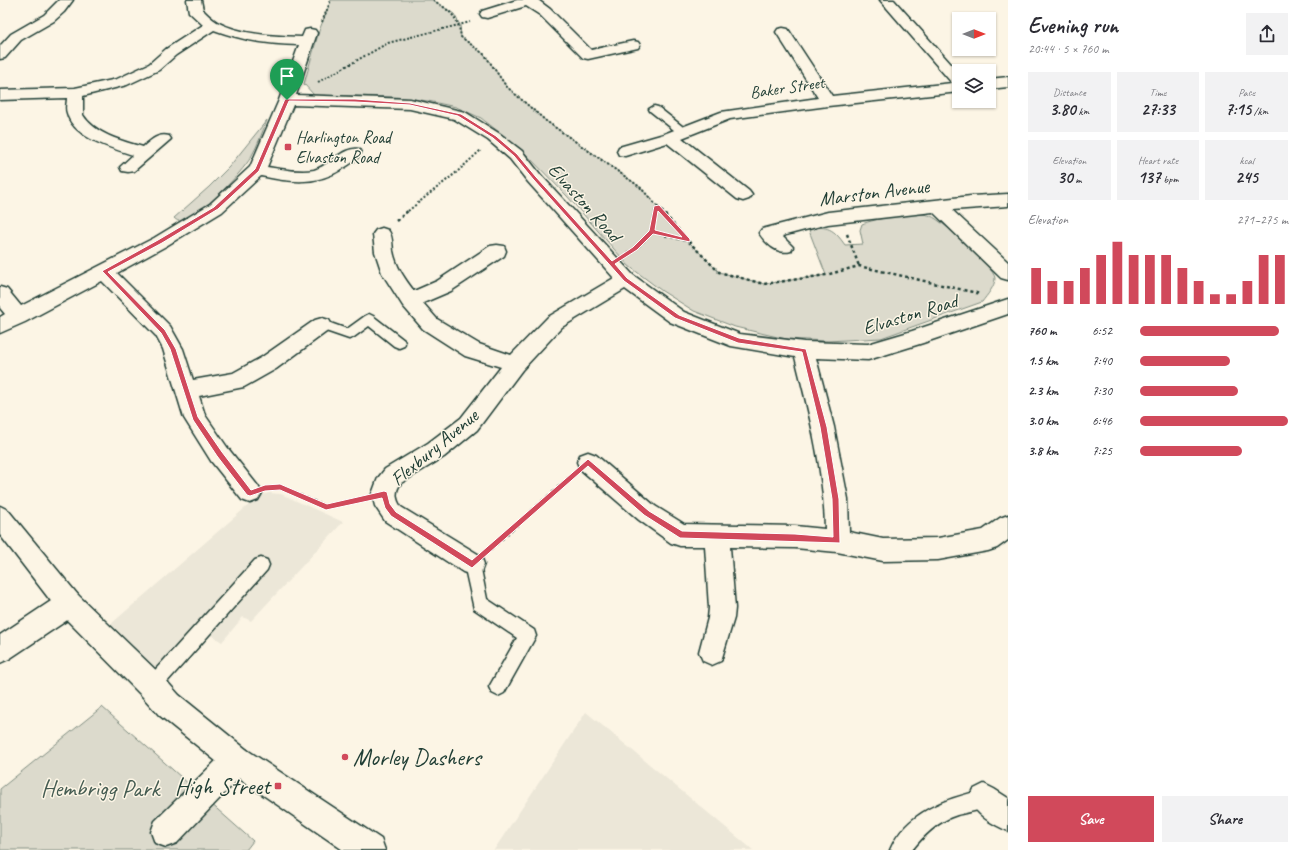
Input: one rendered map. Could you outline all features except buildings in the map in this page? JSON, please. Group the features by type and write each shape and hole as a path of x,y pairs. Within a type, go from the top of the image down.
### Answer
{"street":[{"path":"1,52 16,37 48,18 59,9 66,0"},
{"path":"0,326 160,242 216,208 258,170 287,100 309,37 268,40 244,36 212,25 196,12 194,0"},
{"path":"487,14 529,0 545,12 584,59 633,45"},
{"path":"887,0 952,74"},
{"path":"0,95 75,93 122,82 154,67 171,52 212,25"},
{"path":"783,32 828,101"},
{"path":"996,83 1008,82"},
{"name":"Baker Street","path":"625,151 727,115 828,101 952,88"},
{"path":"75,93 75,114 83,128 109,142 146,154"},
{"name":"Elvaston Road","path":"287,100 355,101 410,104 460,115 494,137 516,155 534,178 626,280 677,317 738,340 804,350 868,352 916,338 1008,306"},
{"path":"676,134 743,195"},
{"path":"128,167 163,139"},
{"path":"258,170 290,176 315,176 341,164 353,153"},
{"name":"Marston Avenue","path":"784,247 768,233 828,218 1008,200"},
{"path":"936,206 1008,273"},
{"path":"382,234 384,252 391,273 410,301 430,324 472,350 515,364"},
{"path":"410,301 444,286 497,251"},
{"path":"104,271 163,331 173,349 195,418 219,454 250,493"},
{"name":"Flexbury Avenue","path":"472,564 394,514 387,506 384,494 386,485 393,476 436,450 469,424 515,364 555,322 626,280"},
{"path":"0,294 18,317"},
{"path":"185,390 237,381 269,363 322,325"},
{"path":"804,350 823,427 834,492 837,541"},
{"path":"588,462 647,513 680,534 795,537 837,541 883,550 938,549 988,540 1008,526"},
{"path":"0,516 69,604 152,686 169,705 237,760 370,850"},
{"path":"712,652 721,618 722,608 718,571 717,536"},
{"path":"0,650 69,604"},
{"path":"166,832 237,760"},
{"path":"984,799 1008,816"}],"lane":[{"path":"654,109 676,134"},
{"path":"322,325 349,334 369,319 399,343"},
{"path":"472,564 480,604 528,636 498,687"},
{"path":"152,686 261,566"},
{"path":"900,850 916,831 934,814 957,805 984,799"}],"path":[{"path":"433,0 454,14 460,25 461,36 485,55 506,86 546,121 640,187 719,272 764,284 826,275 859,266 987,295"},
{"path":"287,100 388,43 460,25"},
{"path":"382,234 457,172 494,137"},
{"path":"611,264 635,249 652,232 657,206"},
{"path":"652,232 688,240"},
{"path":"847,234 859,266"},
{"path":"472,564 588,462"},
{"path":"250,493 265,488 280,487 326,507 384,494"}],"shaded area":[{"path":"269,493 281,494 343,522 251,621 243,617 222,642 209,634 166,682 104,630 259,496"},
{"path":"586,712 718,821 753,850 494,850"}],"green space":[{"path":"331,0 433,0 454,14 460,25 461,37 485,55 506,86 546,121 640,187 688,241 719,272 764,284 826,275 808,228 821,227 830,229 845,245 863,244 860,230 862,224 886,218 925,214 931,216 946,226 986,264 995,278 994,285 982,302 881,338 828,341 786,339 735,327 694,311 662,291 629,266 567,196 522,150 481,118 456,107 428,101 395,97 314,95 304,84 319,31"},
{"path":"267,120 251,157 230,183 209,203 190,217 181,221 174,218 229,167"},
{"name":"Hembrigg Park","path":"102,707 253,841 246,850 0,850 0,789"}],"place":[{"name":"Harlington Road Elvaston Road","path":"288,147"},
{"name":"Morley Dashers","path":"345,757"},
{"name":"High Street","path":"278,786"}],"route":[{"path":"287,100 258,170 216,208 160,242 104,271 163,331 173,349 195,418 219,454 250,493 265,488 280,487 326,507 384,494 387,506 394,514 472,564 588,462 647,513 680,534 795,537 837,541 836,499 823,427 804,350 738,340 677,317 626,280 611,264 635,249 652,232 688,240 657,206 652,232 635,249 611,264 534,178 516,155 494,137 460,115 410,104 355,101 287,100"}]}
